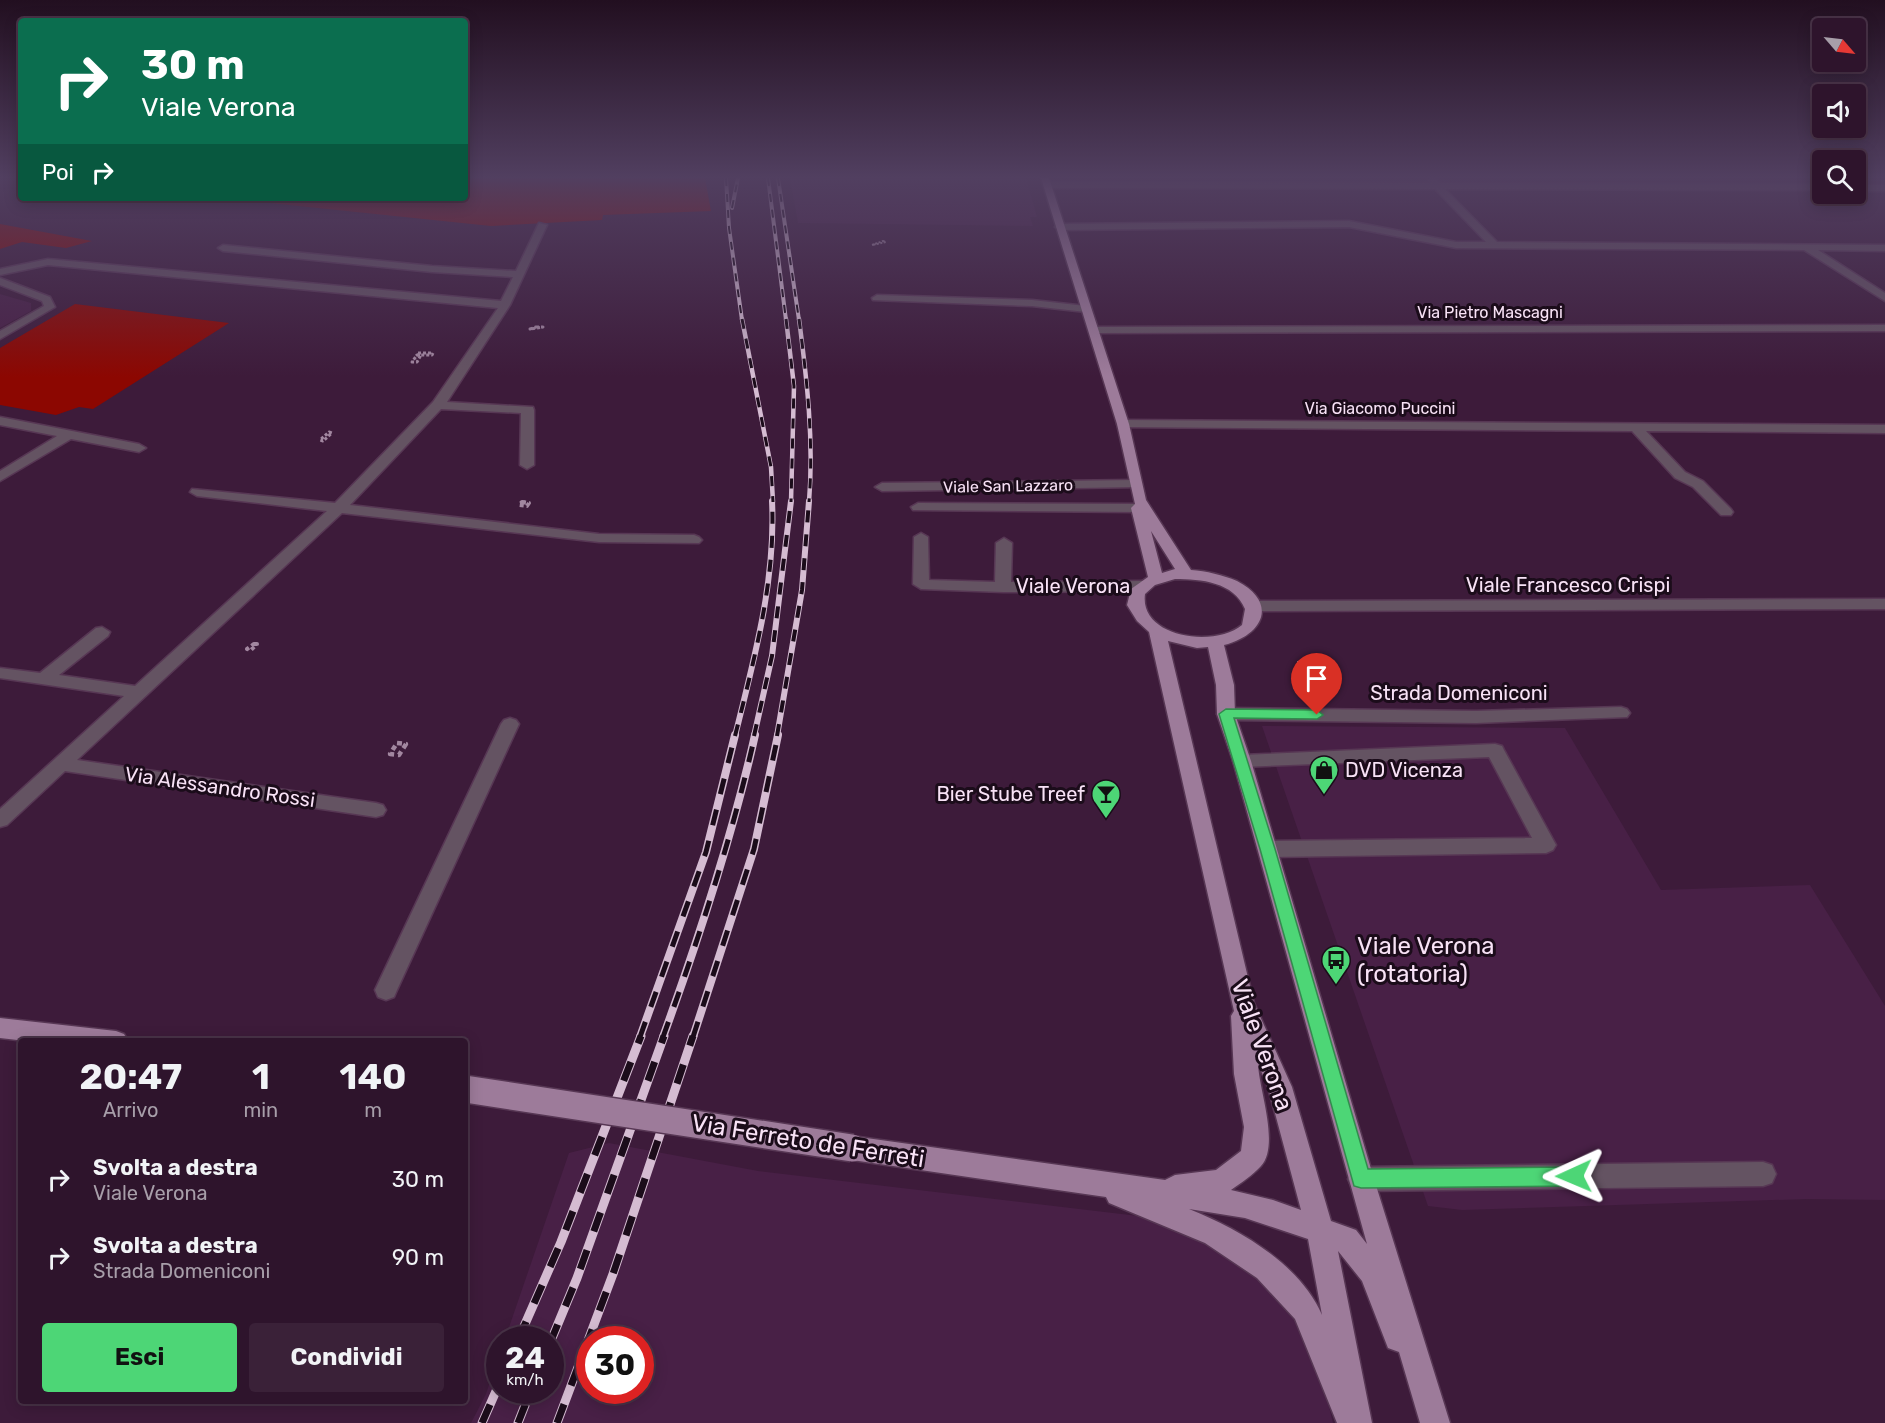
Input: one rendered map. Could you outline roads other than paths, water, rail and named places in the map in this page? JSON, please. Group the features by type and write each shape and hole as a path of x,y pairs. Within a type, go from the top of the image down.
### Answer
{"main road":[{"path":"1066,244 1095,330 1123,424 1150,582"},
{"path":"1138,504 1186,574"},
{"path":"1186,574 1210,577 1233,586 1248,599 1252,606 1252,621 1244,631 1229,639 1215,642 1187,642 1157,632 1143,620 1137,612 1135,603 1137,594 1150,582 1186,574"},
{"name":"Viale Verona","path":"1157,632 1242,1003 1280,1087 1320,1231 1358,1423"},
{"path":"1215,642 1225,685 1226,714 1268,849 1433,1423"},
{"name":"Via Ferreto de Ferreti","path":"1152,1191 1221,1182 1253,1157 1257,1127 1246,1074 1242,1003"},
{"path":"0,1028 89,1038"},
{"name":"Via Ferreto de Ferreti","path":"468,1089 1245,1205 1273,1213 1346,1240 1372,1272 1433,1423"},
{"path":"1091,1183 1215,1233 1267,1268 1305,1309 1352,1423"}],"street":[{"path":"0,820 340,507 438,405 505,304 532,244"},
{"path":"1453,244 1496,247 1885,248"},
{"path":"223,248 518,274"},
{"path":"1807,248 1885,298"},
{"path":"0,272 48,262 505,304"},
{"path":"0,281 46,299 50,307 0,336"},
{"path":"877,298 1032,303 1086,309"},
{"name":"Via Pietro Mascagni","path":"1095,330 1885,328"},
{"path":"438,405 528,410 527,465"},
{"path":"0,421 139,448"},
{"name":"Via Giacomo Puccini","path":"1123,424 1885,429"},
{"path":"1636,428 1680,475 1698,484 1726,512"},
{"path":"0,477 70,434"},
{"name":"Viale San Lazzaro","path":"882,487 1134,484"},
{"path":"197,492 599,538 694,540"},
{"name":"Viale San Lazzaro","path":"918,507 1138,504"},
{"name":"Viale Verona","path":"921,537 921,584 1003,586 1150,582"},
{"name":"Viale Verona","path":"1003,586 1004,543"},
{"name":"Viale Francesco Crispi","path":"1252,606 1885,604"},
{"path":"42,680 102,632"},
{"path":"0,673 140,692"},
{"name":"Strada Domeniconi","path":"1226,714 1476,717 1621,713"},
{"path":"386,990 510,724"},
{"path":"1242,761 1495,750 1546,845 1268,849"},
{"name":"Via Alessandro Rossi","path":"63,764 376,810"},
{"path":"1361,1179 1763,1174"}],"railway":[{"path":"731,244 742,320"},
{"path":"776,244 786,320"},
{"path":"788,244 799,320"},
{"path":"742,319 771,467 773,502"},
{"path":"786,319 794,386 791,502"},
{"path":"799,319 810,433 809,502"},
{"path":"735,736 756,649 767,590 771,560 772,501"},
{"path":"754,736 772,656 791,501"},
{"path":"777,736 802,590 809,501"},
{"path":"640,1037 706,852 735,735"},
{"path":"663,1037 714,888 755,735"},
{"path":"693,1037 754,849 778,735"},
{"path":"524,1326 561,1242 641,1036"},
{"path":"557,1326 577,1278 664,1036"},
{"path":"557,1423 613,1274 693,1036"},
{"path":"482,1423 490,1404"},
{"path":"518,1423 525,1404"}],"place":[{"name":"DVD Vicenza","path":"1324,796"},
{"name":"Bier Stube Treef","path":"1106,820"},
{"name":"Viale Verona (rotatoria)","path":"1336,986"}]}
